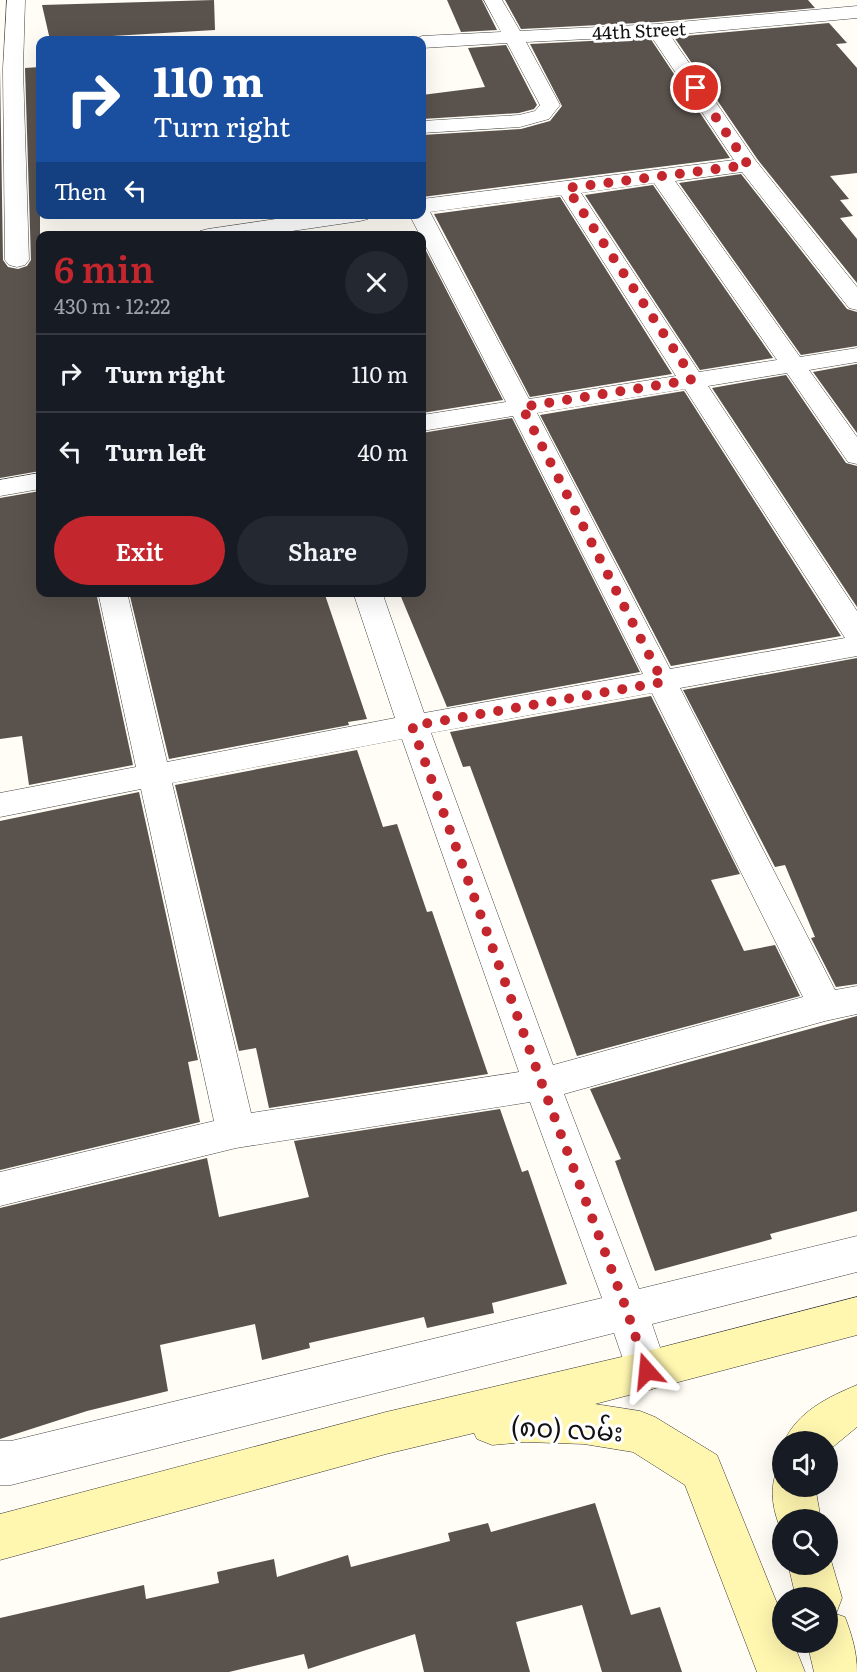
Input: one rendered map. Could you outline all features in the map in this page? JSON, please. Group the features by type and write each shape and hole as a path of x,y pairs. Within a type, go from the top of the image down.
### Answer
{"street":[{"path":"16,0 22,68 23,161 8,263 36,258"},
{"path":"426,127 520,121 542,115 550,105 493,0"},
{"path":"852,0 857,4"},
{"name":"44th Street","path":"426,42 513,35 657,30 857,12"},
{"path":"657,30 748,165 857,303"},
{"path":"426,206 748,165"},
{"path":"661,177 857,456"},
{"path":"567,188 683,363 691,380 857,634"},
{"path":"254,231 329,219"},
{"path":"0,1189 236,1132 542,1084 841,1003 663,682 423,219"},
{"path":"426,422 857,355"},
{"path":"0,488 36,482"},
{"path":"113,597 236,1132"},
{"path":"369,597 412,726 647,1371"},
{"path":"0,805 156,777 412,726 857,646"},
{"path":"0,1463 11,1463 857,1254"},
{"path":"0,1537 386,1433 647,1371 857,1316"},
{"path":"819,1431 839,1414 857,1406"},
{"name":"(၈၀) လမ်း","path":"386,1433 526,1421 584,1423 640,1432 701,1470 781,1672"},
{"path":"833,1653 838,1672"}],"building":[{"path":"214,0 215,30 112,36 49,36 42,5"},
{"path":"447,0 482,0 497,30 461,32"},
{"path":"505,0 808,0 815,8 657,22 521,29"},
{"path":"829,23 847,43 836,44 857,68 857,173 830,176 849,199 840,200 853,216 840,218 857,239 857,283 758,160 674,37"},
{"path":"650,38 730,158 426,196 426,135 521,129 550,121 562,106 530,44"},
{"path":"506,45 537,105 534,109 519,113 426,119 426,94 485,87 468,48"},
{"path":"36,67 36,219 40,219 40,231 36,231 36,472 0,478 0,69 3,260 8,267 18,269 27,266 31,260 25,68"},
{"path":"741,174 847,309 857,312 857,346 801,355 679,183"},
{"path":"653,185 773,358 700,370 585,195"},
{"path":"560,197 672,374 530,397 434,214"},
{"path":"426,251 503,400 426,412"},
{"path":"857,364 857,433 813,372"},
{"path":"786,375 846,463 857,466 857,607 712,388"},
{"path":"684,391 841,636 671,666 540,415"},
{"path":"512,418 640,672 447,707 401,597 426,597 426,432"},
{"path":"36,492 36,597 97,597 133,765 29,785 22,736 0,739 0,498"},
{"path":"130,597 326,597 367,719 348,722 349,725 169,759"},
{"path":"857,658 857,984 836,987 811,938 815,937 785,865 775,867 683,690"},
{"path":"651,696 740,874 711,880 744,951 775,945 800,996 577,1056 470,766 463,767 450,732"},
{"path":"357,750 383,827 397,824 427,912 432,911 488,1074 269,1108 256,1048 239,1051 175,785"},
{"path":"139,792 198,1060 188,1062 200,1122 0,1170 0,821"},
{"path":"857,1016 857,1211 770,1234 772,1239 655,1271 615,1161 621,1159 590,1089"},
{"path":"500,1109 522,1172 528,1170 567,1284 492,1303 494,1313 427,1328 424,1317 309,1343 310,1348 262,1360 255,1324 160,1345 168,1391 87,1411 0,1439 0,1208 207,1158 219,1217 309,1197 294,1141"},
{"path":"595,1503 631,1615 660,1607 682,1672 602,1672 582,1605 516,1622 530,1672 424,1672 415,1634 308,1669 304,1654 229,1672 0,1672 0,1618 144,1585 146,1599 219,1583 217,1572 274,1559 277,1577 348,1555 351,1567 450,1541 448,1533 488,1523 491,1532"}],"route":[{"path":"647,1371 412,726 663,682 522,407 691,380 683,363 567,188 748,165 696,88"}]}
